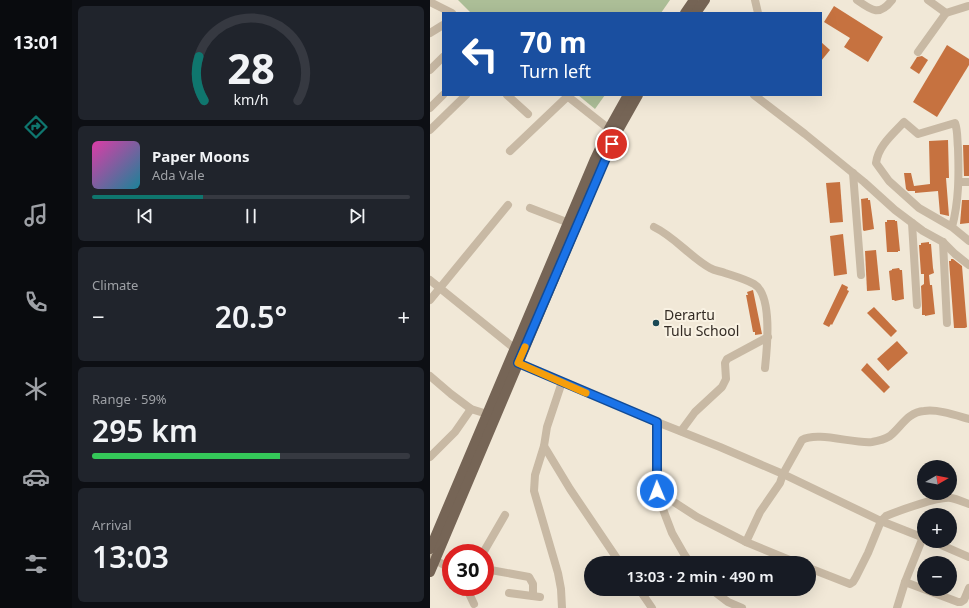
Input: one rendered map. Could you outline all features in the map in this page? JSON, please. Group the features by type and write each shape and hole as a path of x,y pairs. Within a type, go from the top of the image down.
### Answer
{"main road":[{"path":"686,12 694,0"},
{"path":"697,12 706,0"},
{"path":"430,549 487,414 514,361 514,348 609,129 627,96"},
{"path":"430,572 433,558 514,361 616,134 637,96"}],"street":[{"path":"755,0 758,12"},
{"path":"857,0 870,9 876,10 882,10 892,0"},
{"path":"928,0 946,13"},
{"path":"430,2 450,12"},
{"path":"918,52 946,13 968,5"},
{"path":"430,33 442,25"},
{"path":"430,70 442,58"},
{"path":"430,108 442,96"},
{"path":"430,130 465,96"},
{"path":"508,96 528,114"},
{"path":"510,151 567,96 609,129"},
{"path":"755,96 805,134 912,223 943,242 969,265"},
{"path":"952,227 956,212 959,182 957,134 955,123 918,134 904,122 882,147 877,155 876,163 888,181 919,208 952,227 969,241"},
{"path":"853,173 861,275"},
{"path":"959,182 969,182"},
{"path":"430,300 508,205"},
{"path":"530,208 569,223"},
{"path":"912,223 917,305"},
{"path":"654,227 669,235 693,256 712,269 747,280 755,284 760,289 764,298 768,337 765,368"},
{"path":"943,242 947,323"},
{"path":"430,280 514,348"},
{"path":"681,431 695,412 722,387 726,379 725,363 727,359 768,337"},
{"path":"514,361 783,474 881,521 917,535"},
{"path":"430,376 451,394 471,408 487,414"},
{"path":"562,382 547,427 544,446 535,475 534,491 558,573 562,608"},
{"path":"430,457 455,432 471,408"},
{"path":"746,542 760,512 777,487 804,439 819,437 871,442 889,436 911,415 924,410 969,418"},
{"path":"657,422 657,491 672,533 685,556"},
{"path":"544,446 570,489 615,556"},
{"path":"657,491 697,518 746,542 779,556"},
{"path":"816,571 850,584 853,582 868,553 881,521 886,516 946,498 952,498 969,504"},
{"path":"488,544 505,515"},
{"path":"897,608 905,582 920,548"},
{"path":"949,548 969,556"},
{"path":"433,558 442,564"},
{"path":"494,571 529,577 533,584 536,597 509,594"},
{"path":"905,582 958,602 964,600 969,588"},
{"path":"470,596 474,604"},
{"path":"644,596 652,608"},
{"path":"720,596 728,602 742,608"}],"green space":[{"path":"458,0 670,0 662,12 470,12"},
{"path":"579,96 604,96 595,109"}],"building":[{"path":"834,6 883,37 868,62 844,47 850,38 824,22"},
{"path":"822,43 830,50 822,60"},
{"path":"947,45 969,59 969,65 937,117 913,102"},
{"path":"922,56 928,60 919,74 910,68 917,57"},
{"path":"948,140 949,178 946,178 949,216 940,214 938,191 915,193 915,191 908,191 906,189 904,173 911,173 914,186 930,184 929,141"},
{"path":"963,145 969,145 969,176 964,176"},
{"path":"840,182 843,222 830,223 826,183"},
{"path":"868,198 868,200 870,200 874,229 864,231 861,199"},
{"path":"962,200 969,200 969,223 960,224"},
{"path":"887,220 897,221 900,251 898,252 887,252 885,222 887,222"},
{"path":"843,234 847,274 834,276 830,236"},
{"path":"929,242 929,244 931,244 934,273 929,275 930,285 932,285 935,314 925,316 922,315 921,286 924,284 924,274 921,274 919,245 921,245 921,243"},
{"path":"876,250 880,290 867,291 865,251"},
{"path":"951,259 962,266 967,327 965,328 954,328 949,261 951,261"},
{"path":"899,268 902,270 904,299 895,301 892,300 889,271"},
{"path":"842,284 848,287 847,290 849,291 832,325 831,324 829,327 823,324"},
{"path":"753,290 762,334 755,335 755,332 753,332 746,295 748,295 747,292"},
{"path":"874,307 897,331 891,337 867,313"},
{"path":"897,341 908,353 888,371 877,359"},
{"path":"867,363 890,387 884,393 861,370"}],"slow traffic":[{"path":"525,347 518,363 586,393"}],"place":[{"name":"Derartu Tulu School","path":"656,323"}],"route":[{"path":"612,144 518,363 657,422 657,491"}]}
